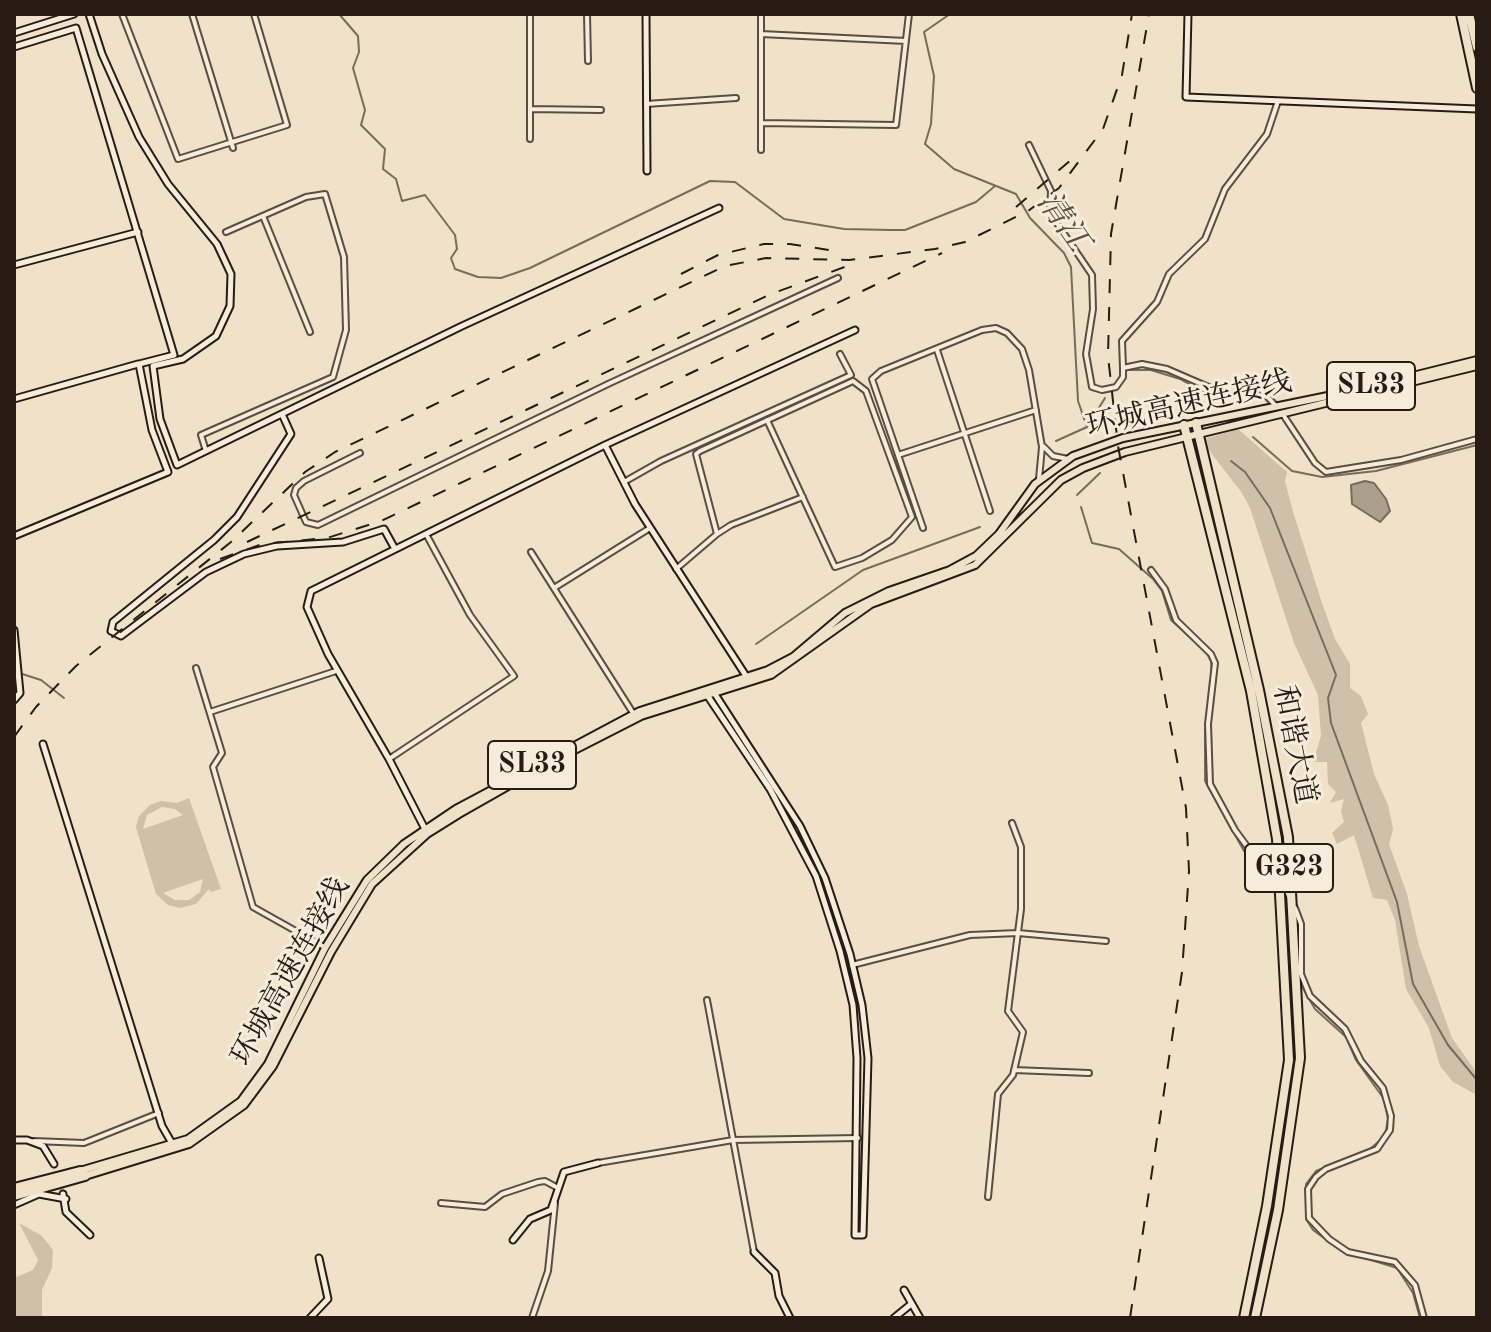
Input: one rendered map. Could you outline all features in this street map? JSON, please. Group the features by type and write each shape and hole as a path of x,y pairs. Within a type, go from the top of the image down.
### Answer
{"highway":[{"path":"1461,14 1477,88"},
{"path":"1469,14 1477,47"},
{"name":"和谐大道","path":"1196,423 1259,690 1289,853 1300,1058 1278,1210 1255,1318"},
{"name":"和谐大道","path":"1184,425 1251,691 1277,839 1289,1060 1267,1206 1244,1318"},
{"path":"17,1188 82,1174"},
{"path":"14,1196 82,1174"}],"main road":[{"name":"环城高速连接线","path":"749,681 793,657 845,613 869,600 950,570 976,556 999,534 1038,482 1070,457 1123,438 1477,363"},
{"name":"环城高速连接线","path":"82,1174 173,1147 223,1123 259,1087 273,1066 328,950 372,884 426,831 635,716 749,681 795,662 848,618 871,604 975,565 1061,480 1083,468 1167,442 1477,363"}],"street":[{"path":"14,33 74,14"},
{"path":"90,14 119,95 146,150 168,184 217,244 231,274 230,306 216,336 183,359 154,367 160,419 177,465 719,208"},
{"path":"122,14 178,159 232,145 287,125 254,14"},
{"path":"192,14 232,145"},
{"path":"530,14 530,139"},
{"path":"587,14 588,61"},
{"path":"646,14 647,171"},
{"path":"761,14 761,150"},
{"path":"761,123 896,125 909,14"},
{"path":"1188,14 1186,97 1477,109"},
{"path":"14,47 76,28 174,355 139,364 152,430 168,472 14,536"},
{"path":"761,34 906,41"},
{"path":"646,104 736,98"},
{"path":"1029,145 1051,191 1050,213 1092,275 1091,334 1086,354 1089,382 1097,389 1116,387 1123,377 1122,341 1157,302 1169,274 1199,247 1225,189 1267,134 1278,101"},
{"path":"530,109 601,110"},
{"path":"206,451 201,435 333,377 346,330 347,278 340,236 327,198 318,192 226,232"},
{"path":"263,216 310,332"},
{"path":"14,265 138,232"},
{"path":"360,453 296,488 294,495 306,522 318,525 608,384 838,278"},
{"path":"923,528 872,379 881,371 982,330 996,328 1007,333 1022,349 1040,440 1038,482"},
{"path":"426,831 389,759 336,671 307,607 311,591 605,445 855,330"},
{"path":"937,349 990,511"},
{"path":"624,482 661,461 851,375 840,354"},
{"path":"14,399 138,364"},
{"path":"1123,368 1142,364 1167,369 1227,395 1260,389 1276,406"},
{"path":"717,534 696,454 767,420 853,381 866,391 912,517 892,540 862,558 835,567 767,420"},
{"path":"898,455 1036,410"},
{"path":"1282,413 1315,463 1326,472 1401,460 1477,439"},
{"path":"282,414 291,434 237,517 214,540 113,622 111,631 121,636 206,572 253,552 343,542 384,529 395,549"},
{"path":"1040,440 1053,456 1070,457"},
{"path":"605,445 650,528 749,681"},
{"path":"676,569 731,525 803,497"},
{"path":"554,588 650,528"},
{"path":"389,759 514,676 464,606 426,534"},
{"path":"531,552 635,716"},
{"path":"1151,570 1165,589 1176,620 1211,654 1215,663 1208,724 1210,784 1249,849 1279,875 1301,924 1301,974 1310,996 1345,1029 1361,1061 1383,1088 1391,1116 1390,1130 1377,1149 1316,1177 1308,1189 1309,1218 1329,1239 1348,1252 1395,1262 1415,1285 1424,1318"},
{"path":"14,630 20,693 14,700"},
{"path":"196,668 222,753 213,767 253,907 328,950"},
{"path":"210,712 336,671"},
{"path":"710,692 800,826 825,878 852,965 868,1058 863,1235 855,1235 858,1138 853,1005 816,876 770,789 710,692"},
{"path":"43,744 159,1113 173,1147"},
{"path":"988,1197 998,1094 1014,1070 1023,1032 1008,1011 1018,933 1021,847 1012,823"},
{"path":"852,965 970,935 1018,933 1106,941"},
{"path":"707,1000 754,1252 775,1273 779,1296 790,1318"},
{"path":"1014,1070 1089,1073"},
{"path":"14,1140 84,1143 159,1113"},
{"path":"532,1318 548,1271 560,1176 567,1170 733,1140 858,1138"},
{"path":"27,1140 43,1146 54,1164"},
{"path":"441,1203 485,1207 502,1194 538,1182 545,1181 558,1188"},
{"path":"14,1205 39,1194 65,1197 66,1212 90,1235"},
{"path":"513,1240 530,1219 545,1215 555,1203"},
{"path":"310,1318 328,1299 319,1258"},
{"path":"904,1290 920,1318"},
{"path":"894,1318 910,1305"}],"shaded area":[{"path":"1238,429 1287,472 1285,481 1294,515 1322,603 1335,639 1350,664 1350,688 1361,696 1368,714 1361,723 1374,774 1388,805 1393,829 1389,844 1407,894 1419,946 1452,1038 1477,1073 1477,1095 1453,1082 1440,1066 1429,1028 1406,989 1395,920 1387,900 1373,898 1354,835 1337,844 1332,833 1344,822 1341,811 1344,799 1330,803 1336,792 1328,784 1327,762 1313,762 1321,736 1318,695 1294,643 1250,508 1201,440"},
{"path":"1365,481 1374,483 1386,499 1390,511 1380,522 1352,504 1351,485"},
{"path":"189,798 221,889 211,892 209,889 196,904 180,908 168,905 156,894 136,827 139,816 150,805 161,801 177,803","holes":["162,807 175,809 183,815 143,829 147,815","203,879 200,892 189,900 175,900 163,893"]},
{"path":"19,1223 42,1236 53,1250 52,1268 42,1290 42,1318 14,1318 14,1278 33,1270 38,1260"}],"waterway":[{"path":"339,14 358,36 359,52 353,68 365,110 361,125 385,149 383,169 396,179 402,201 425,195 455,235 457,249 451,258 455,269 478,277 501,278 530,268 710,181 735,182 784,219 844,229 891,230 905,230 976,202 995,186"},
{"name":"清江","path":"950,14 924,32 934,76 931,124 925,144 954,169 1016,194 1030,218 1064,253 1071,267 1078,401 1087,427"},
{"path":"1128,370 1151,370 1180,379 1214,398"},
{"name":"清江","path":"1056,441 1087,427 1105,398"},
{"path":"1253,437 1292,471 1322,477 1376,471 1477,445"},
{"path":"1231,461 1245,472 1270,508 1336,675 1328,698 1331,723 1397,902 1413,984 1448,1045 1477,1080"},
{"path":"1077,495 1100,473"},
{"path":"1081,507 1092,543 1119,549 1153,579 1162,591 1171,620 1206,652 1211,661 1212,674"},
{"path":"756,644 863,570 980,527"},
{"path":"19,673 41,680 64,698"},
{"path":"1210,692 1205,732 1205,781 1244,851 1275,877"},
{"path":"1284,895 1288,908"},
{"path":"1300,983 1315,1009 1346,1037 1356,1060 1384,1099 1388,1119 1385,1136 1370,1149 1316,1171 1306,1184 1306,1219 1313,1230 1342,1251 1397,1268 1413,1293 1420,1318"}],"tunnel":[{"path":"54,1164 63,1194"}],"railway":[{"path":"14,737 36,707 76,666 231,542 305,472 335,452 725,266 766,258 849,260 935,249 965,242 1028,211 1059,188 1103,129 1122,75 1132,14"},
{"path":"1130,1318 1182,972 1189,871 1186,808 1118,446 1108,356 1111,234 1149,14"},
{"path":"1016,207 1072,159"},
{"path":"681,274 718,255 764,244 790,244 835,251"},
{"path":"220,559 262,544 327,538 381,521 942,253"},
{"path":"247,542 771,294 850,265"}]}
